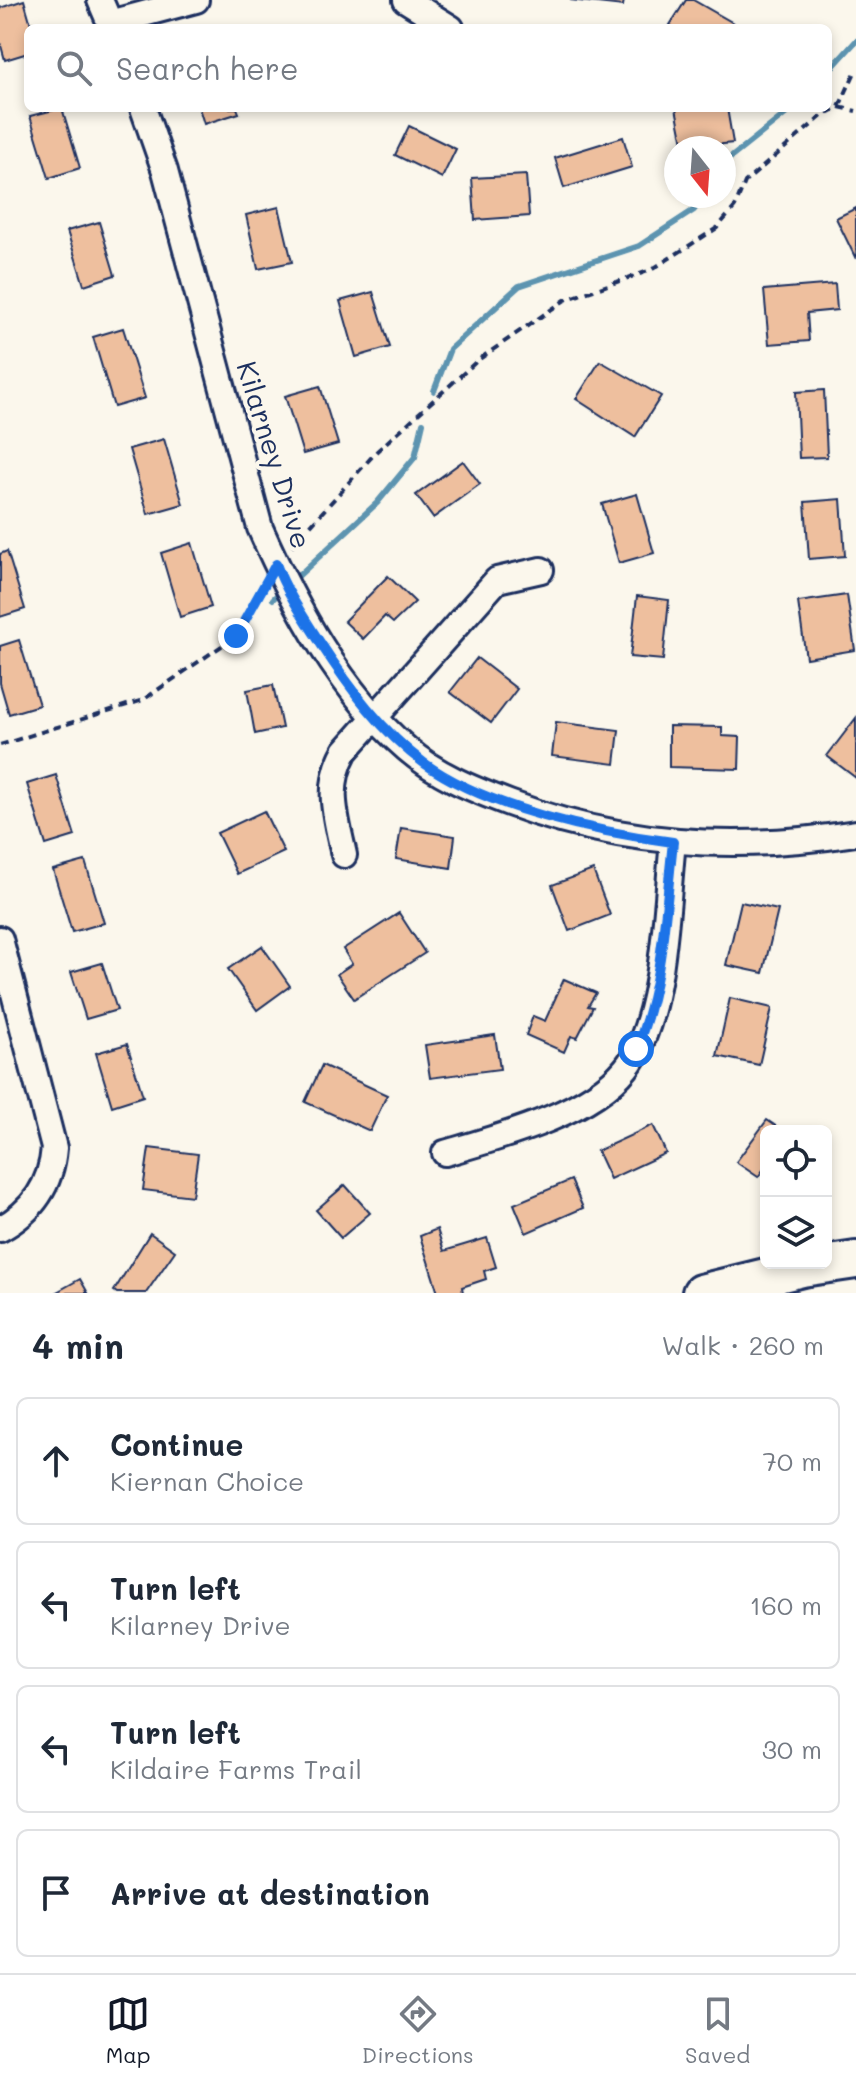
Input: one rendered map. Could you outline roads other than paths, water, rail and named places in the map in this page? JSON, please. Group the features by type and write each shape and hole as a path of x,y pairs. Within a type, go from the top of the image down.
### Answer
{"main road":[{"path":"701,1293 802,1268 856,1260"}],"street":[{"path":"100,0 110,24"},
{"path":"118,24 196,0"},
{"path":"406,0 445,24"},
{"name":"Kilarney Drive","path":"144,112 165,171 239,460 260,528 276,564 331,659 376,716 409,751 452,780 569,823 673,842 776,844 856,833"},
{"path":"344,855 331,794 335,773 345,751 497,580 541,570"},
{"path":"445,1153 499,1138 554,1115 589,1098 627,1067 650,1017 659,973 673,842"},
{"path":"0,939 54,1148 49,1178 42,1193 13,1222 0,1229"}],"waterway":[{"path":"832,68 856,41"},
{"path":"736,153 788,112"},
{"path":"434,391 450,349 519,286 639,246 695,208"},
{"path":"296,578 377,503 415,457 423,423"},
{"path":"273,599 277,595"}]}
